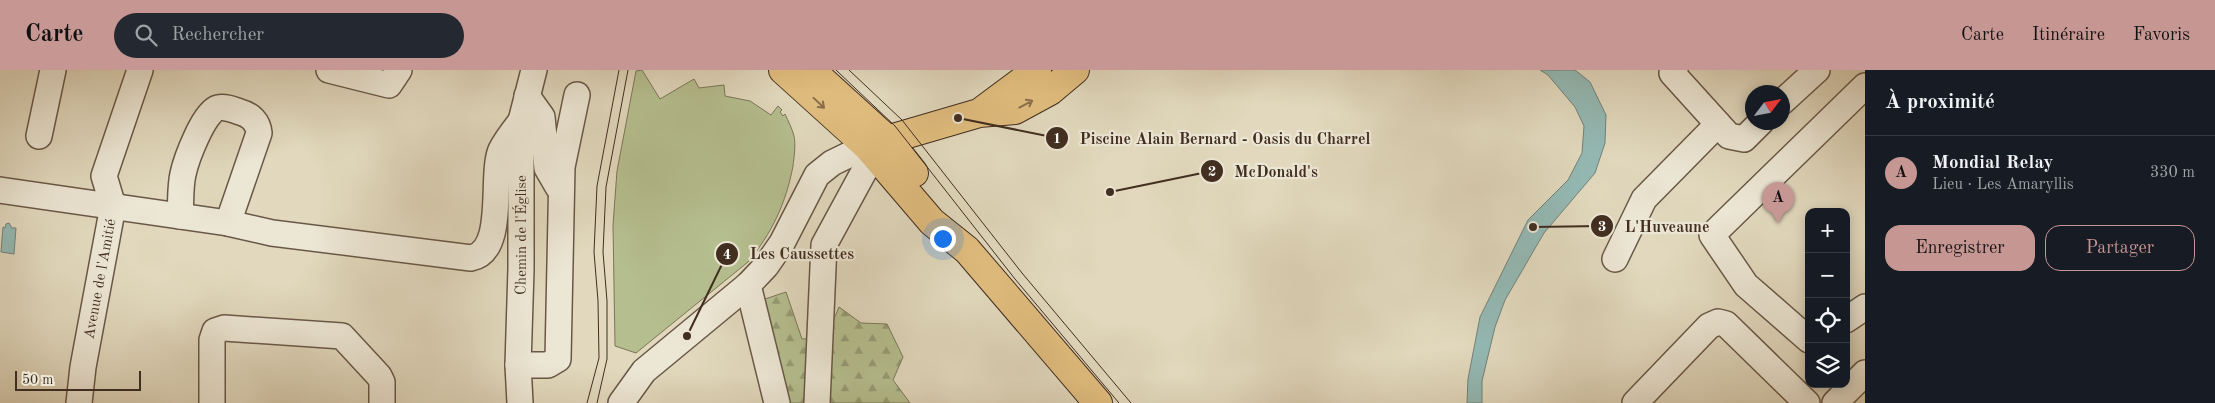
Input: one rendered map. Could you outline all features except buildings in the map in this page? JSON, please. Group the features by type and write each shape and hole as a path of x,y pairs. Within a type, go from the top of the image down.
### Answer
{"main road":[{"path":"783,70 876,146 943,211 967,250 1098,403"},
{"path":"811,70 876,146"},
{"path":"979,113 1037,70"},
{"path":"876,146 979,113 1015,110 1050,91 1075,70"}],"street":[{"path":"39,136 53,70"},
{"name":"Avenue de l'Amitié","path":"78,403 113,206 104,176 140,70"},
{"path":"329,70 388,85 399,70"},
{"name":"Chemin de l'Église","path":"520,403 518,365 521,269 521,121 534,70"},
{"path":"1675,70 1672,73 1729,136 1744,139 1753,130"},
{"path":"1790,95 1817,70"},
{"path":"1805,337 1746,285 1712,235 1865,86"},
{"path":"518,365 548,365 558,359 562,167 577,95"},
{"path":"527,96 542,117 547,168 561,194"},
{"path":"180,216 183,174 203,122 217,108 229,108 246,114 254,120 258,126 259,133 228,223"},
{"path":"0,190 228,223 272,233 471,258 480,256 487,248 492,234 501,150 521,121"},
{"path":"1615,259 1644,199 1718,124"},
{"path":"621,403 644,371 748,285 766,266 782,243 817,175 832,163 876,146"},
{"path":"817,403 824,245 876,146"},
{"path":"748,285 777,403"},
{"path":"1850,317 1865,307"},
{"path":"1635,403 1709,326 1718,322 1726,324 1807,403"},
{"path":"212,403 212,340 215,331 224,328 342,336 379,376 382,382 382,403"},
{"path":"1836,403 1865,373"}],"green space":[{"path":"642,70 660,99 694,79 699,88 724,85 725,96 750,101 771,115 778,106 782,110 780,112 783,116 785,114 791,127 795,147 790,180 782,205 771,229 757,251 748,262 636,353 615,346 613,225 617,171 636,71"},
{"path":"786,292 802,339 826,338 839,307 861,323 887,324 903,357 893,380 910,403 785,403 765,299"}],"water":[{"path":"1540,70 1575,70 1590,82 1606,115 1605,143 1595,173 1544,233 1505,300 1495,327 1482,381 1482,403 1467,403 1468,379 1480,317 1528,220 1568,180 1582,153 1584,126 1575,107 1548,75"},
{"path":"9,223 12,228 16,228 14,254 1,252 3,227 5,228 6,224"}],"tram line":[{"path":"587,403 599,358 598,301 594,252 597,186 619,70"},
{"path":"597,403 607,359 607,301 603,252 606,187 628,70"},
{"path":"836,70 895,126 1015,279 1119,403"},
{"path":"849,70 902,120 1022,273 1131,403"}],"place":[{"name":"Piscine Alain Bernard - Oasis du Charrel","path":"958,118"},
{"name":"McDonald's","path":"1110,192"},
{"name":"Mondial Relay","path":"1778,223"},
{"name":"L'Huveaune","path":"1533,227"},
{"name":"Les Caussettes","path":"687,336"}]}
